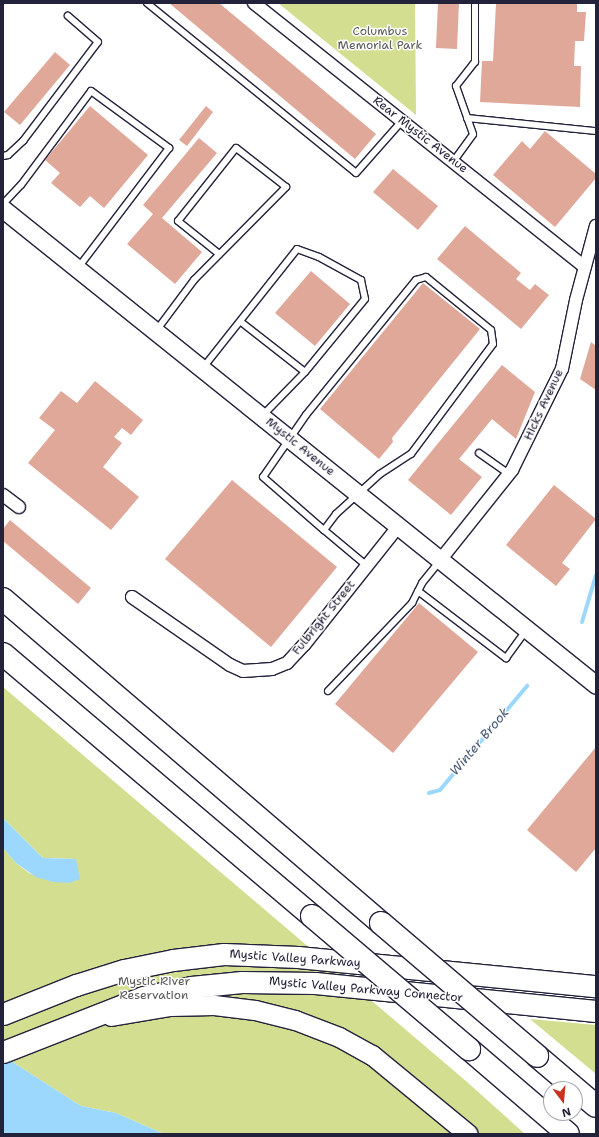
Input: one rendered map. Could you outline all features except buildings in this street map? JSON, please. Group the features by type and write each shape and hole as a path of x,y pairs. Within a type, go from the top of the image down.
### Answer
{"highway":[{"path":"3,600 596,1106"},
{"path":"3,654 568,1134"},
{"path":"3,671 72,712"},
{"name":"Mystic Valley Parkway","path":"3,1014 76,985 124,970 173,960 224,954 304,957 596,986"},
{"name":"Mystic Valley Parkway Connector","path":"25,1044 143,997 191,987 242,982 315,983 596,1011"},
{"path":"3,1052 25,1044"}],"main road":[{"name":"Mystic Avenue","path":"3,209 156,330 202,369 398,527 441,559 596,685"},
{"path":"25,1044 86,1022 150,1009 214,1005 265,1012 317,1027 360,1048 401,1077 468,1134"}],"street":[{"name":"Rear Mystic Avenue","path":"254,3 585,267"},
{"name":"Hicks Avenue","path":"441,559 509,474 562,369 585,267 596,226"},
{"path":"3,495 19,507"},
{"name":"Fulbright Street","path":"132,597 230,665 243,671 258,672 287,663 320,626 398,527"}],"lane":[{"path":"147,3 356,173 402,121"},
{"path":"453,162 473,134 456,86 475,62 475,3"},
{"path":"3,156 8,155 23,141 98,42 68,16"},
{"path":"3,204 21,185 91,91 169,148 78,268"},
{"path":"467,118 596,131"},
{"path":"156,330 194,280 220,254 286,186 236,148 178,221 220,254"},
{"path":"202,369 241,322 297,249 319,257 361,280 365,299 305,372 262,417"},
{"path":"324,530 336,514 359,495 380,474 411,454 429,433 493,344 492,330 426,277 416,280 315,404 289,438 263,477 324,530 366,566"},
{"path":"241,322 305,372"},
{"path":"479,454 509,474"},
{"path":"328,691 412,603 418,591 441,559"},
{"path":"418,591 506,658 527,629"}],"green space":[{"name":"Columbus Memorial Park","path":"278,3 415,3 416,115"},
{"name":"Mystic River Reservation","path":"3,687 466,1081 525,1134 164,1134 116,1113 81,1106 3,1056 3,848 16,863 29,873 53,882 76,859 43,858 3,818"},
{"path":"530,1019 596,1025 596,1074"}],"water":[{"path":"3,818 43,858 76,859 80,879 69,883 53,882 36,877 16,863 3,848"},
{"path":"3,1056 81,1106 116,1113 164,1134 3,1134"}],"waterway":[{"name":"Winter Brook","path":"582,622 596,575"},
{"name":"Winter Brook","path":"429,793 440,790 527,686"}]}
